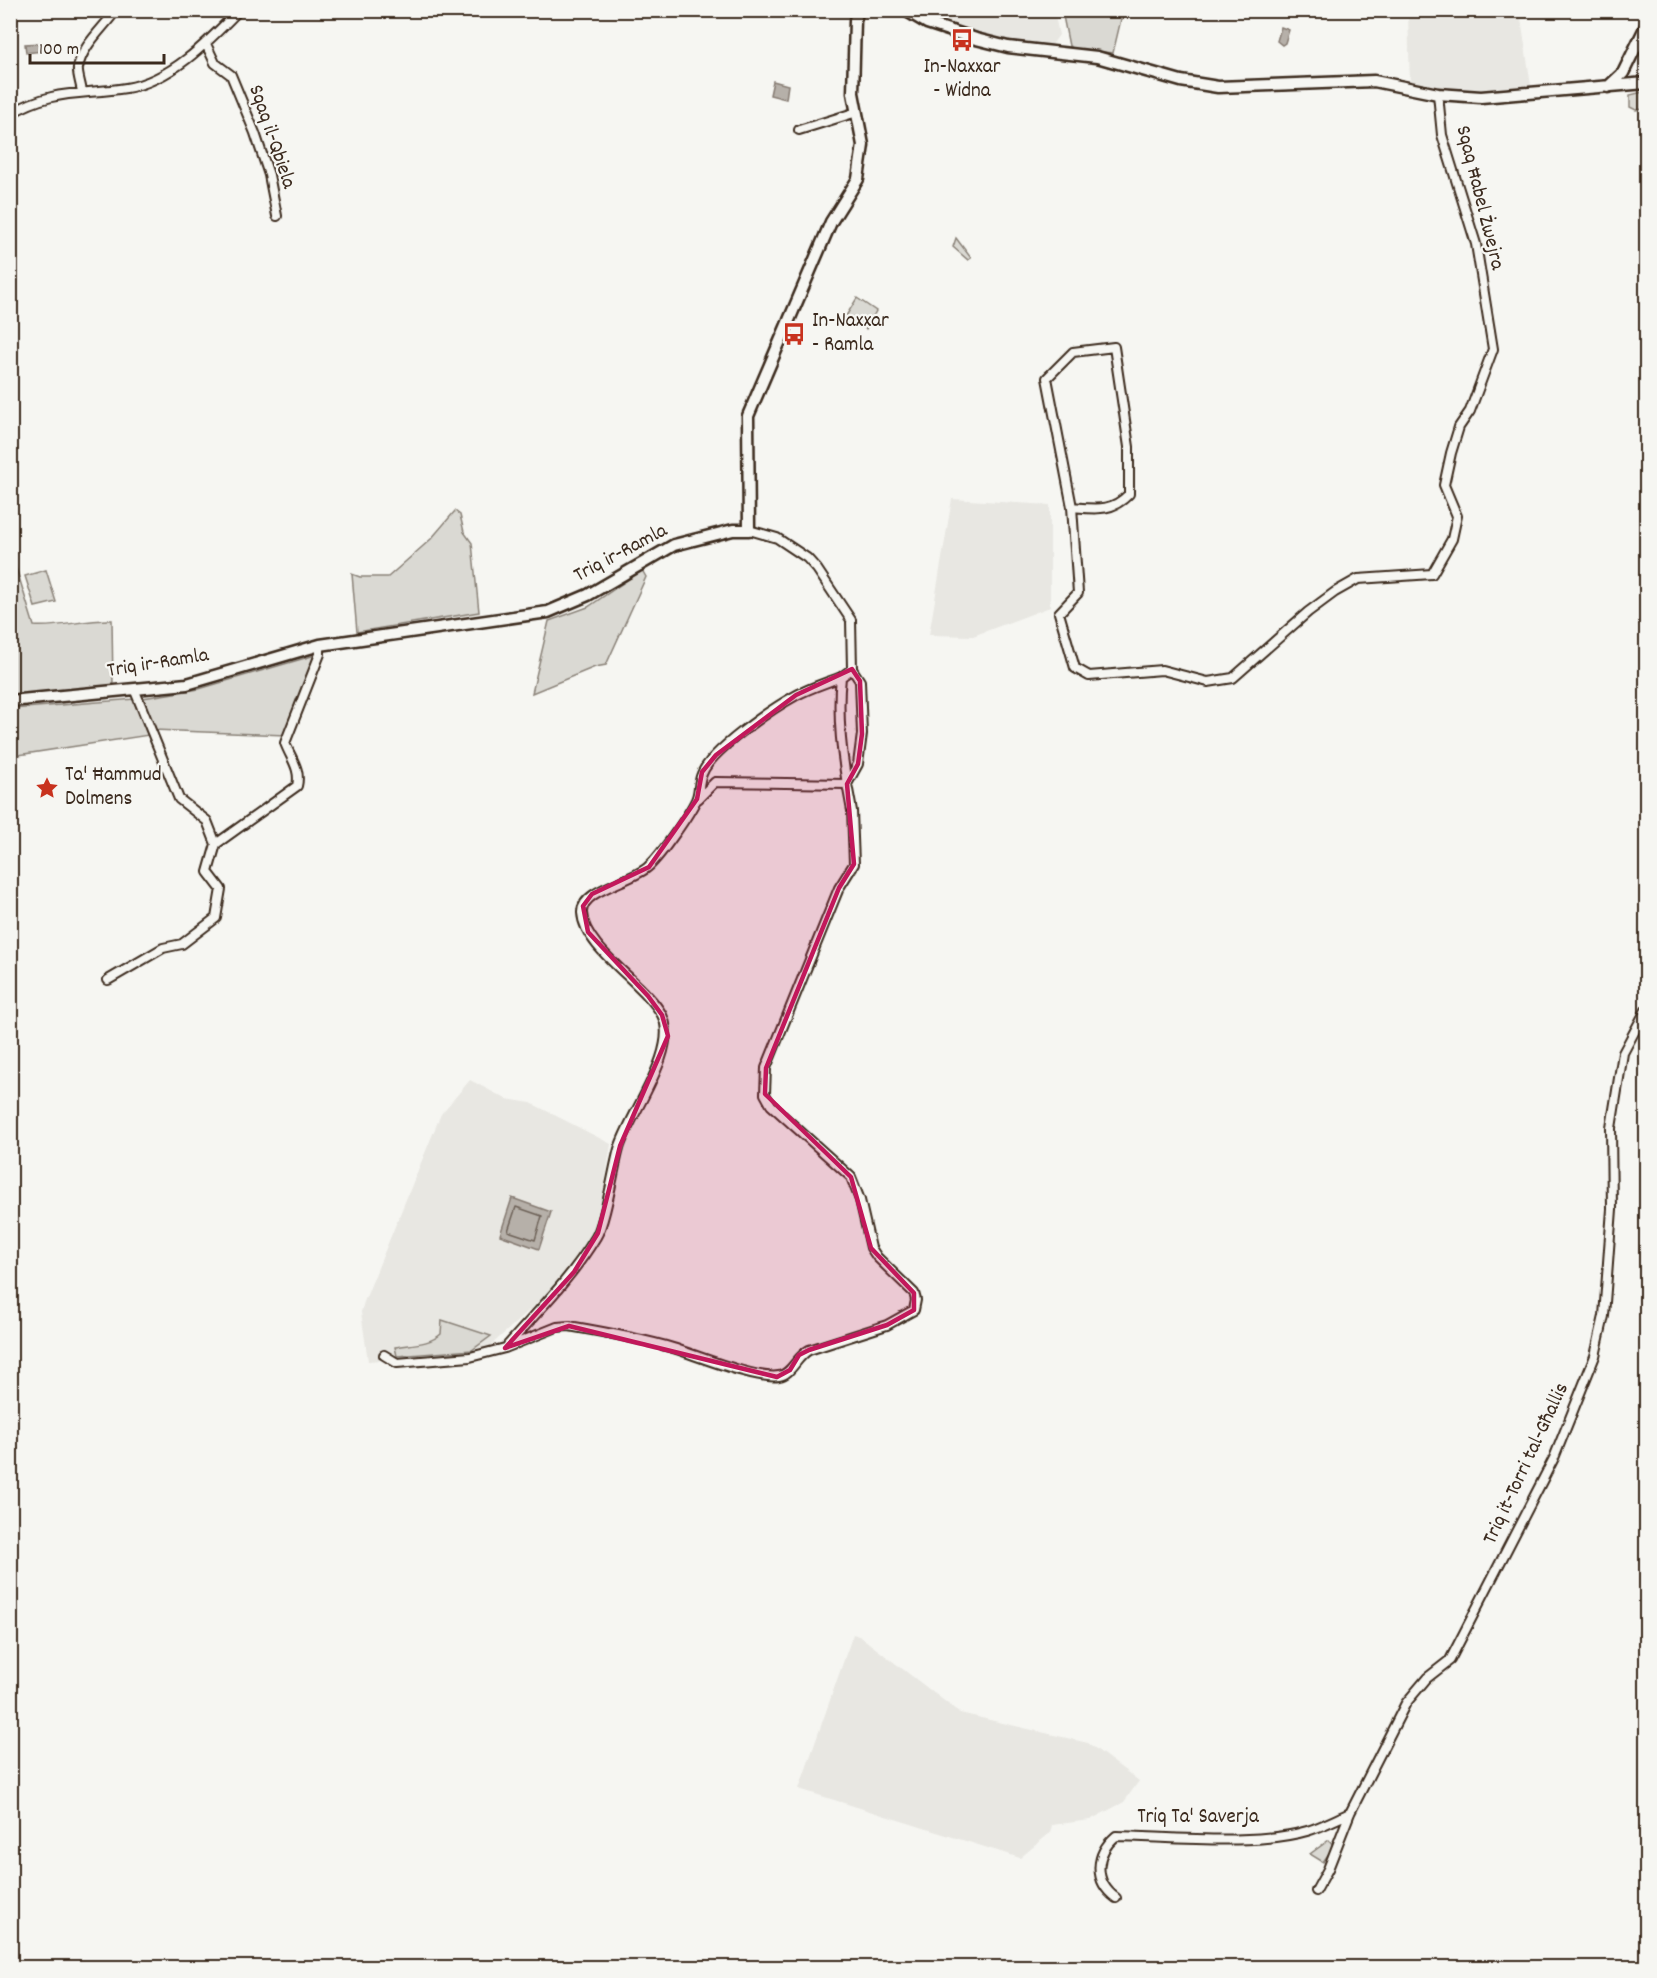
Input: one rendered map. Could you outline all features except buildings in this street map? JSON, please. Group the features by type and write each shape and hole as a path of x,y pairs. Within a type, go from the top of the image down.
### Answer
{"main road":[{"path":"749,530 748,416 831,222 858,180 863,145 853,93 855,20 858,10"},
{"path":"905,10 927,23 1008,47 1097,57 1181,81 1218,87 1374,81 1438,94 1481,97 1647,83"},
{"path":"1608,87 1623,73 1647,26"},
{"name":"Triq ir-Ramla","path":"10,701 135,691 187,684 320,645 548,612 588,596 674,545 733,530 749,530"}],"street":[{"path":"82,92 78,69 93,39 116,10"},
{"path":"10,114 45,97 143,84 206,44 239,10"},
{"name":"Sqaq il-Qbiela","path":"206,44 215,63 231,75 259,143 277,216"},
{"name":"Sqaq Ħabel Żwejra","path":"1072,507 1078,593 1059,612 1075,668 1089,676 1162,669 1208,682 1233,678 1308,612 1335,592 1358,579 1432,574 1452,539 1456,516 1444,484 1459,427 1470,411 1493,349 1476,244 1442,135 1438,94"},
{"path":"799,130 857,112"},
{"path":"1114,347 1129,447 1129,494 1119,505 1097,509 1072,507 1047,378 1073,352 1114,347"},
{"path":"749,530 777,538 817,568 851,620 852,669 860,681 862,734 858,764 847,784"},
{"path":"216,844 297,786 299,777 296,765 285,743 320,654 320,645"},
{"path":"697,799 702,772 716,755 741,733 796,695 841,677 852,669"},
{"path":"384,1355 398,1363 470,1357 505,1348 557,1327 569,1326 674,1348 698,1358 777,1377 790,1370 799,1355 809,1350 887,1325 914,1310 916,1300 914,1293 877,1257 871,1248 860,1200 851,1177 771,1105 765,1095 766,1068 839,888 854,864 852,811 841,745 841,677"},
{"path":"108,980 163,948 182,944 216,918 221,889 208,872 216,844 207,821 179,799 135,691"},
{"path":"505,1348 574,1272 598,1233 620,1146 668,1036 662,1015 588,932 582,915 583,906 592,894 631,879 649,867 697,799 715,782 847,784"},
{"name":"Triq it-Torri tal-Għallis","path":"1316,1891 1350,1813 1406,1703 1427,1678 1450,1660 1554,1458 1595,1356 1604,1316 1612,1209 1611,1128 1623,1053 1647,1010"},
{"name":"Triq Ta' Saverja","path":"1116,1898 1102,1882 1098,1867 1108,1843 1116,1836 1226,1839 1286,1835 1307,1831 1350,1813"}],"highlighted area":[{"path":"852,669 860,681 862,734 858,764 847,784 854,864 839,888 766,1068 765,1094 851,1177 871,1248 914,1293 914,1310 887,1325 809,1350 799,1355 790,1370 777,1377 569,1326 505,1348 574,1272 598,1233 620,1146 668,1036 662,1015 648,996 588,932 583,906 592,894 649,867 697,799 702,772 716,755 796,695"}],"shaded area":[{"path":"921,11 1054,11 1059,35 1051,46 1044,48 978,34"},
{"path":"1062,11 1123,11 1113,53 1075,49 1069,46"},
{"path":"1408,11 1520,11 1532,93 1481,97 1410,87"},
{"path":"1643,92 1646,99 1646,117 1644,109 1636,110 1630,107 1630,95"},
{"path":"956,238 971,258 968,260 953,247"},
{"path":"857,298 876,311 866,329 846,316"},
{"path":"952,499 1050,505 1050,607 973,636 929,635"},
{"path":"455,511 460,515 464,532 472,543 479,612 357,632 352,574 360,577 388,577 431,539"},
{"path":"11,559 14,561 34,626 112,620 113,687 11,694"},
{"path":"46,570 56,602 35,607 25,576"},
{"path":"642,570 646,577 606,665 595,667 532,693 549,621 588,607"},
{"path":"319,654 286,735 153,730 142,703 143,698 199,689"},
{"path":"135,699 149,735 11,756 12,709"},
{"path":"470,1080 506,1099 531,1103 611,1144 598,1225 566,1277 489,1347 466,1354 368,1361 361,1312 364,1302 441,1114"},
{"path":"442,1320 491,1336 472,1350 397,1356 395,1347 425,1342 441,1334"},
{"path":"853,1634 861,1637 960,1713 1088,1743 1139,1781 1124,1802 1090,1820 1052,1825 1050,1833 1020,1858 799,1789"},
{"path":"1329,1840 1334,1846 1323,1862 1310,1854"}],"water":[{"path":"1281,27 1289,30 1285,43 1282,45 1277,41"},
{"path":"42,43 42,51 26,53 25,44"},
{"path":"773,81 788,85 786,99 770,95"},
{"path":"512,1198 551,1212 539,1249 500,1235"}],"place":[{"name":"In-Naxxar - Widna","path":"962,40"},
{"name":"In-Naxxar - Ramla","path":"794,334"},
{"name":"Ta' Ħammud Dolmens","path":"47,788"}]}
